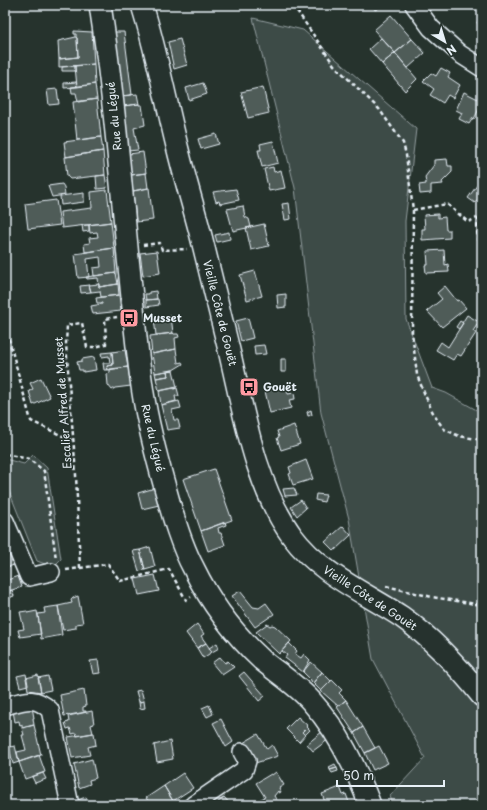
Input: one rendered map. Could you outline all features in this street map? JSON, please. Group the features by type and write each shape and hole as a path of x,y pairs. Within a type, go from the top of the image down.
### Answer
{"street":[{"name":"Rue du Légué","path":"100,5 117,142 133,314 143,394 152,439 173,517 193,569 205,589 230,624 246,643 261,659 310,700 323,715 338,735 350,758 370,805"},
{"name":"Vieille Côte de Gouët","path":"142,5 161,74 178,150 204,248 248,428 261,476 279,514 292,536 316,563 422,632 461,670 482,696"},
{"path":"414,5 432,28 460,54 482,68"},
{"path":"6,524 29,577 47,573"},
{"path":"5,706 29,700 41,702 50,710 70,805"},
{"path":"193,805 244,770 247,761 242,752"}],"path":[{"path":"293,5 334,65 379,109 403,143 413,210 412,332 417,375 431,408 444,429 459,436 482,440"},
{"path":"413,210 447,204 468,222 477,218 482,211"},
{"path":"477,218 478,241 482,246"},
{"path":"127,248 160,243 162,250 204,248"},
{"name":"Escalier Alfred de Musset","path":"80,568 76,475 66,344 67,325 82,323 87,347 95,347 106,344 105,319 133,314"},
{"path":"5,325 31,421 73,441"},
{"path":"5,454 29,459 44,471 57,558 47,573"},
{"path":"47,573 108,564 120,581 169,569 186,600 205,589"},
{"path":"384,585 432,597 482,605"}],"shaded area":[{"path":"253,18 303,30 416,129 405,221 406,319 432,388 446,393 482,413 482,805 393,805 390,796 425,758 373,659 349,519 321,413 295,188"},
{"path":"33,455 47,468 61,559 53,567 37,561 5,481 5,459 24,464"}],"building":[{"path":"373,5 384,5 375,10"},
{"path":"391,15 412,39 395,53 374,30"},
{"path":"480,18 482,19 482,26 477,23"},
{"path":"74,31 92,32 94,64 59,67 59,59 78,57 77,38"},
{"path":"114,32 124,32 132,95 122,96"},
{"path":"76,37 78,57 59,59 58,41"},
{"path":"381,38 395,53 382,64 369,49"},
{"path":"180,39 187,65 174,69 168,42"},
{"path":"412,39 425,53 408,68 395,53"},
{"path":"395,53 417,79 405,91 382,64"},
{"path":"94,64 95,84 77,87 75,66"},
{"path":"75,66 75,71 62,71 62,67"},
{"path":"441,68 450,73 448,77 460,85 453,98 448,95 443,103 430,95 434,89 423,81 431,73 436,76"},
{"path":"76,82 77,87 64,88 64,83"},
{"path":"203,83 207,94 189,100 186,88"},
{"path":"95,84 97,99 78,102 76,93 72,93 71,87"},
{"path":"263,87 269,113 248,118 241,92"},
{"path":"57,89 59,104 49,105 47,90"},
{"path":"464,92 480,100 482,97 482,103 474,119 473,118 469,124 459,119 462,113 456,110"},
{"path":"137,94 139,104 123,106 122,96"},
{"path":"97,99 101,137 77,140 73,102"},
{"path":"142,105 145,125 134,128 138,150 128,151 123,106"},
{"path":"216,134 219,144 201,149 198,139"},
{"path":"101,137 103,151 66,157 64,142"},
{"path":"273,141 278,163 262,167 258,150 261,150 260,144"},
{"path":"103,151 105,175 70,179 67,176 65,157"},
{"path":"143,152 146,173 131,175 129,154"},
{"path":"447,159 448,166 452,166 452,172 442,182 443,184 431,185 431,193 420,194 419,185 426,184 425,177 434,165 434,160"},
{"path":"273,167 274,172 281,170 285,188 269,191 264,169"},
{"path":"146,173 148,188 133,191 131,175"},
{"path":"105,175 107,188 97,189 96,176"},
{"path":"62,184 65,195 52,197 48,186"},
{"path":"478,184 482,187 482,194 475,203 468,198"},
{"path":"149,188 153,220 136,222 133,191"},
{"path":"236,189 239,200 220,204 219,201 216,202 213,192"},
{"path":"107,190 111,222 62,228 60,212 92,208 91,192"},
{"path":"84,193 84,202 61,205 60,196"},
{"path":"56,200 60,225 28,229 25,204"},
{"path":"289,203 291,219 285,220 282,204"},
{"path":"243,206 245,217 249,219 251,227 233,231 227,209"},
{"path":"438,214 438,218 445,217 446,230 450,230 450,238 422,240 422,229 425,229 424,215"},
{"path":"111,222 114,248 85,252 84,244 90,243 89,238 98,237 97,232 90,233 89,225"},
{"path":"264,224 269,246 251,250 246,228"},
{"path":"82,225 89,225 89,231 83,232"},
{"path":"229,232 230,239 217,242 215,235"},
{"path":"114,248 116,273 94,276 93,268 101,267 100,257 87,259 89,277 78,278 75,254"},
{"path":"444,250 445,265 448,264 449,272 426,273 425,265 428,265 427,251"},
{"path":"157,251 160,273 143,276 140,253"},
{"path":"255,271 262,296 247,300 240,275"},
{"path":"116,273 118,284 99,287 98,278 87,279 86,277"},
{"path":"99,284 99,287 118,284 119,295 101,297 100,291 91,292 89,285"},
{"path":"89,285 91,292 81,293 80,286"},
{"path":"445,286 457,301 459,300 466,308 442,327 427,311 442,299 437,293"},
{"path":"156,291 157,299 146,300 145,294"},
{"path":"286,294 286,307 278,308 277,295"},
{"path":"119,295 121,311 93,314 91,306 102,304 97,303 96,298"},
{"path":"158,299 159,305 146,307 146,300"},
{"path":"467,315 479,322 473,331 476,333 461,356 457,354 453,360 436,350 441,342 448,347"},
{"path":"171,316 173,333 156,335 154,319"},
{"path":"248,318 253,338 241,341 236,321"},
{"path":"460,321 463,323 459,329 456,327"},
{"path":"173,333 178,334 179,337 175,338 176,349 152,354 150,336"},
{"path":"264,345 266,354 255,355 254,346"},
{"path":"176,349 178,363 182,362 183,364 173,370 155,373 152,354"},
{"path":"125,350 128,367 108,370 107,366 113,365 112,352"},
{"path":"112,352 113,365 107,366 108,370 104,370 103,363 110,363 109,356 102,357 101,353"},
{"path":"94,357 96,370 83,372 83,370 79,370 77,362 82,361 82,359"},
{"path":"281,359 286,359 286,372 281,372"},
{"path":"128,367 131,386 115,388 112,390 108,385 107,374 110,373 110,369"},
{"path":"173,370 177,387 159,391 156,378 168,376 167,371"},
{"path":"167,371 168,376 156,378 155,373"},
{"path":"41,378 50,397 33,405 29,391 33,389 30,383"},
{"path":"286,386 288,394 294,393 295,399 289,400 291,408 270,413 265,391"},
{"path":"177,388 179,396 175,396 176,401 161,405 159,391"},
{"path":"179,401 181,408 172,410 174,420 178,420 180,428 167,430 161,405"},
{"path":"311,410 312,415 308,416 307,412"},
{"path":"294,425 300,444 281,450 277,438 279,437 277,431"},
{"path":"306,460 313,479 293,485 289,474 291,473 289,467"},
{"path":"214,469 232,520 201,531 183,479"},
{"path":"155,488 159,505 142,509 138,493"},
{"path":"294,488 297,495 285,496 283,489"},
{"path":"316,494 326,495 324,502 315,500"},
{"path":"301,500 306,508 297,516 291,507"},
{"path":"225,522 226,525 218,528 225,545 208,551 201,531"},
{"path":"343,526 351,535 334,551 325,542"},
{"path":"5,546 7,547 14,565 5,568"},
{"path":"150,547 155,567 145,570 140,550"},
{"path":"140,550 145,570 139,571 133,551"},
{"path":"155,575 159,591 139,595 135,579"},
{"path":"18,576 22,587 5,592 5,581"},
{"path":"12,590 14,596 6,599 8,612 6,613 9,621 5,622 5,593"},
{"path":"240,591 253,607 259,608 266,603 274,614 255,627 232,596"},
{"path":"78,596 83,623 76,624 76,628 63,630 58,606 72,603 71,600"},
{"path":"58,606 62,635 41,639 38,614 45,613 44,608"},
{"path":"27,611 27,613 37,611 41,634 20,637 18,630 24,629 20,612"},
{"path":"197,624 204,634 201,636 206,643 197,648 186,633"},
{"path":"267,624 270,626 275,626 291,641 279,654 256,632"},
{"path":"206,643 212,652 203,658 197,648"},
{"path":"217,643 219,648 212,652 209,648"},
{"path":"289,643 297,651 295,654 301,658 304,654 310,660 303,672 285,658 287,655 282,651"},
{"path":"220,657 225,663 228,661 234,667 222,675 212,663"},
{"path":"98,660 100,673 93,674 90,661"},
{"path":"311,662 322,672 313,683 303,672"},
{"path":"244,672 265,696 259,701 239,676"},
{"path":"322,672 331,681 321,691 313,683"},
{"path":"26,674 28,685 20,687 17,676"},
{"path":"38,675 41,692 28,690 26,678"},
{"path":"48,676 51,690 41,692 38,678"},
{"path":"332,680 342,690 339,693 346,700 338,706 321,691"},
{"path":"84,690 86,706 83,707 83,711 86,712 64,716 60,695"},
{"path":"141,690 144,701 139,702 136,691"},
{"path":"346,700 363,727 354,733 337,707"},
{"path":"144,701 145,708 140,709 139,702"},
{"path":"209,705 213,714 207,717 202,708"},
{"path":"32,707 34,725 22,728 19,721 15,722 13,711"},
{"path":"92,711 94,724 91,725 93,733 77,736 76,733 72,734 70,728 67,729 65,723 69,722 68,716"},
{"path":"298,717 308,726 302,732 305,735 299,742 286,729"},
{"path":"221,719 233,742 226,747 213,723"},
{"path":"34,725 41,755 19,762 17,752 26,750 22,735 24,735 22,728"},
{"path":"307,727 310,730 305,735 302,732"},
{"path":"363,727 375,748 365,753 354,733"},
{"path":"323,731 329,739 313,751 307,744"},
{"path":"94,733 96,745 88,747 90,755 72,758 68,737"},
{"path":"258,734 267,749 272,745 278,756 252,764 251,757 243,743"},
{"path":"170,741 173,759 157,762 154,745"},
{"path":"15,746 19,762 13,764 9,747"},
{"path":"379,746 388,763 373,770 365,753"},
{"path":"39,755 45,772 25,779 19,762"},
{"path":"92,759 96,778 89,780 90,784 79,788 74,764"},
{"path":"335,764 337,768 330,770 329,767"},
{"path":"337,768 338,771 332,773 330,770"},
{"path":"276,772 284,785 279,788 281,792 279,793 278,791 274,796 278,802 273,805 263,805 259,800 265,797 256,783"},
{"path":"43,773 46,779 35,783 32,777"},
{"path":"183,773 193,788 173,801 164,786"},
{"path":"164,786 173,801 167,805 151,805 146,798"},
{"path":"340,787 343,795 346,794 350,805 326,805 322,794"},
{"path":"86,797 91,805 78,805 75,801"},
{"path":"224,797 231,805 215,805"},
{"path":"91,800 96,805 91,805 89,802"},
{"path":"116,800 119,805 108,804"}],"place":[{"name":"Musset","path":"129,318"},
{"name":"Gouët","path":"249,387"}]}
